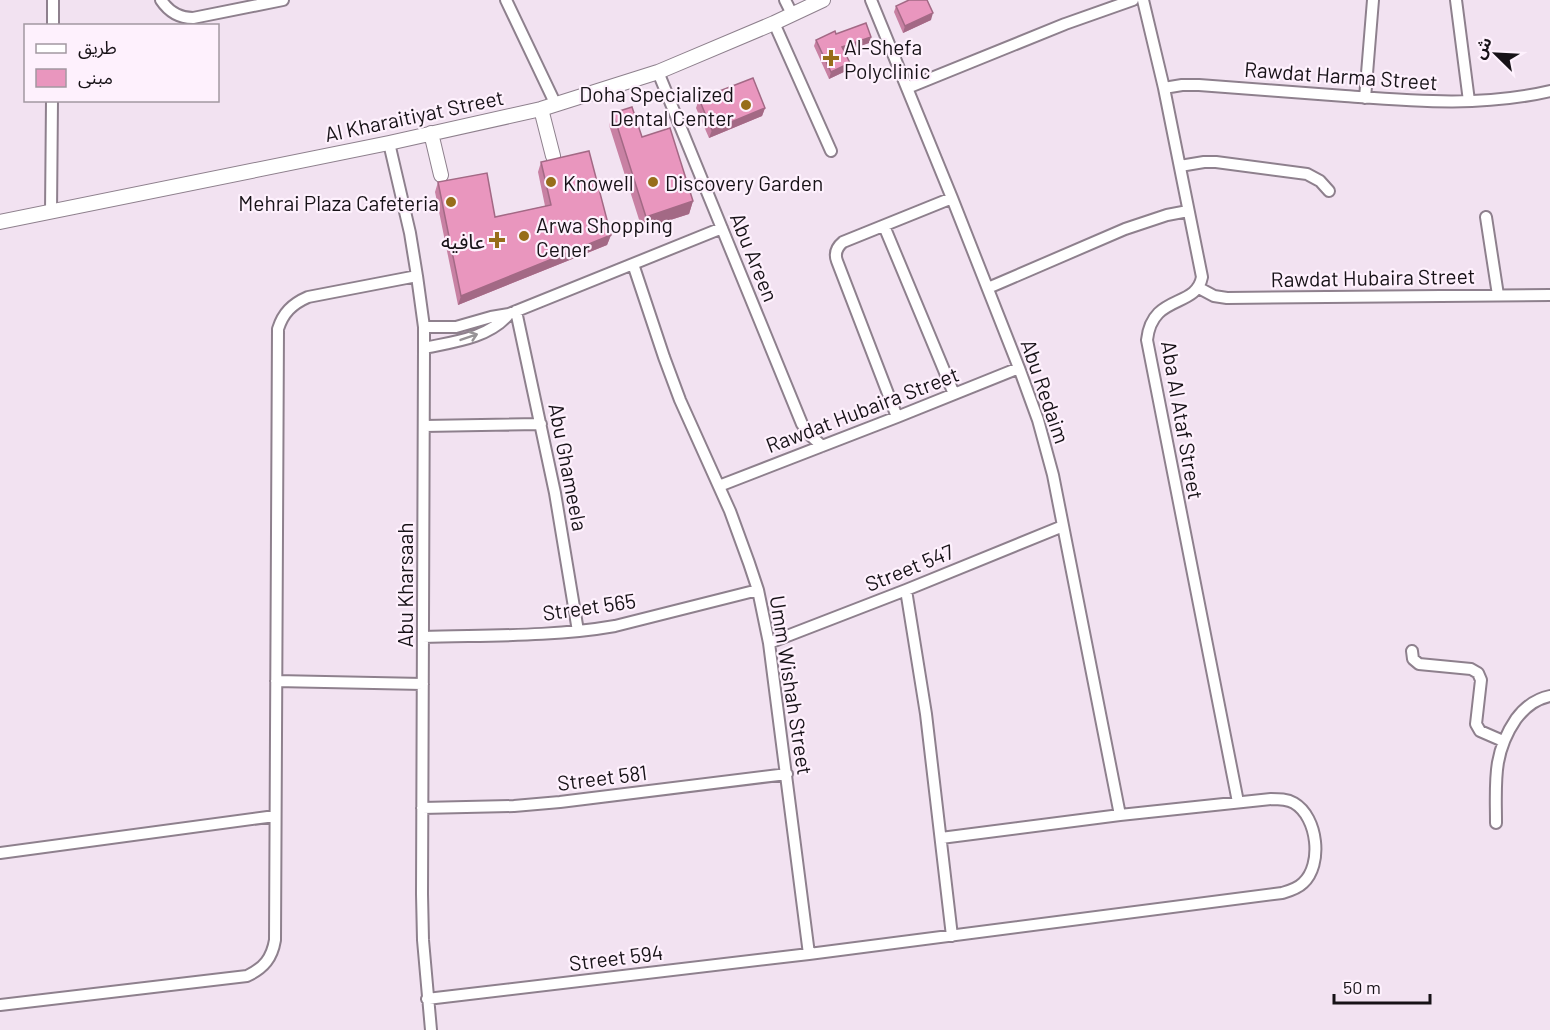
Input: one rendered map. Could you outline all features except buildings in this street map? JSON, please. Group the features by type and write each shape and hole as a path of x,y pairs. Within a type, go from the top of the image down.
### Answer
{"street":[{"path":"53,0 53,24"},
{"path":"161,0 172,13 193,18 283,0"},
{"path":"785,0 792,14"},
{"name":"Al Kharaitiyat Street","path":"0,222 389,143 556,105 658,72 823,0"},
{"name":"Abu Redaim","path":"871,0 988,288 1038,420 1063,526 1120,815"},
{"path":"907,88 1065,24 1133,0"},
{"path":"1143,0 1164,88 1202,272 1199,288"},
{"path":"1365,98 1373,0"},
{"path":"1456,0 1469,101"},
{"path":"510,1 556,105"},
{"path":"774,23 831,151"},
{"name":"Abu Areen","path":"658,72 802,424 822,446"},
{"name":"Rawdat Harma Street","path":"1164,88 1199,85 1413,101 1469,101 1550,91"},
{"path":"51,212 52,102"},
{"path":"541,109 553,156"},
{"path":"431,134 441,175"},
{"name":"Abu Kharsaah","path":"389,143 410,233 424,348 423,929 431,1030"},
{"path":"1180,165 1216,162 1308,174 1320,181 1329,191"},
{"path":"897,417 836,257 837,248 843,242 952,198"},
{"path":"988,288 1125,229 1188,211"},
{"path":"1486,218 1498,295"},
{"path":"884,226 954,394"},
{"path":"423,327 456,327 512,312 722,228"},
{"name":"Umm Wishah Street","path":"633,264 680,400 740,537 758,590 769,643 809,954"},
{"path":"0,1005 247,976 264,966 270,958 275,940 278,329 289,309 308,297 417,276"},
{"name":"Rawdat Hubaira Street","path":"1199,288 1214,296 1227,298 1550,295"},
{"name":"Aba Al Ataf Street","path":"1199,288 1161,310 1151,324 1147,340 1238,802"},
{"path":"424,348 473,336 498,324 512,312"},
{"name":"Abu Ghameela","path":"512,312 541,424 578,632"},
{"name":"Rawdat Hubaira Street","path":"719,486 1019,368"},
{"path":"424,426 541,424"},
{"name":"Abu Areen","path":"802,424 804,453"},
{"name":"Street 547","path":"769,643 1063,526"},
{"name":"Street 565","path":"423,637 578,632 615,626 758,590"},
{"path":"906,590 926,714 952,936"},
{"path":"1412,651 1413,659 1419,664 1471,669 1478,672 1481,680 1476,724 1480,730 1503,741"},
{"path":"276,681 423,684"},
{"path":"1496,823 1496,769 1503,741 1518,716 1528,706 1550,696"},
{"name":"Street 581","path":"422,808 514,806 560,802 787,774"},
{"name":"Street 594","path":"427,999 809,954 1282,893 1293,890 1303,883 1311,874 1315,863 1310,821 1304,811 1294,803 1283,799 1120,815 941,838"},
{"path":"0,853 275,816"}],"place":[{"name":"Al-Shefa Polyclinic","path":"831,58"},
{"name":"Doha Specialized Dental Center","path":"746,105"},
{"name":"Knowell","path":"551,182"},
{"name":"Discovery Garden","path":"653,182"},
{"name":"Mehrai Plaza Cafeteria","path":"451,202"},
{"name":"Arwa Shopping Cener","path":"524,236"},
{"name":"عافيه","path":"497,240"}]}
